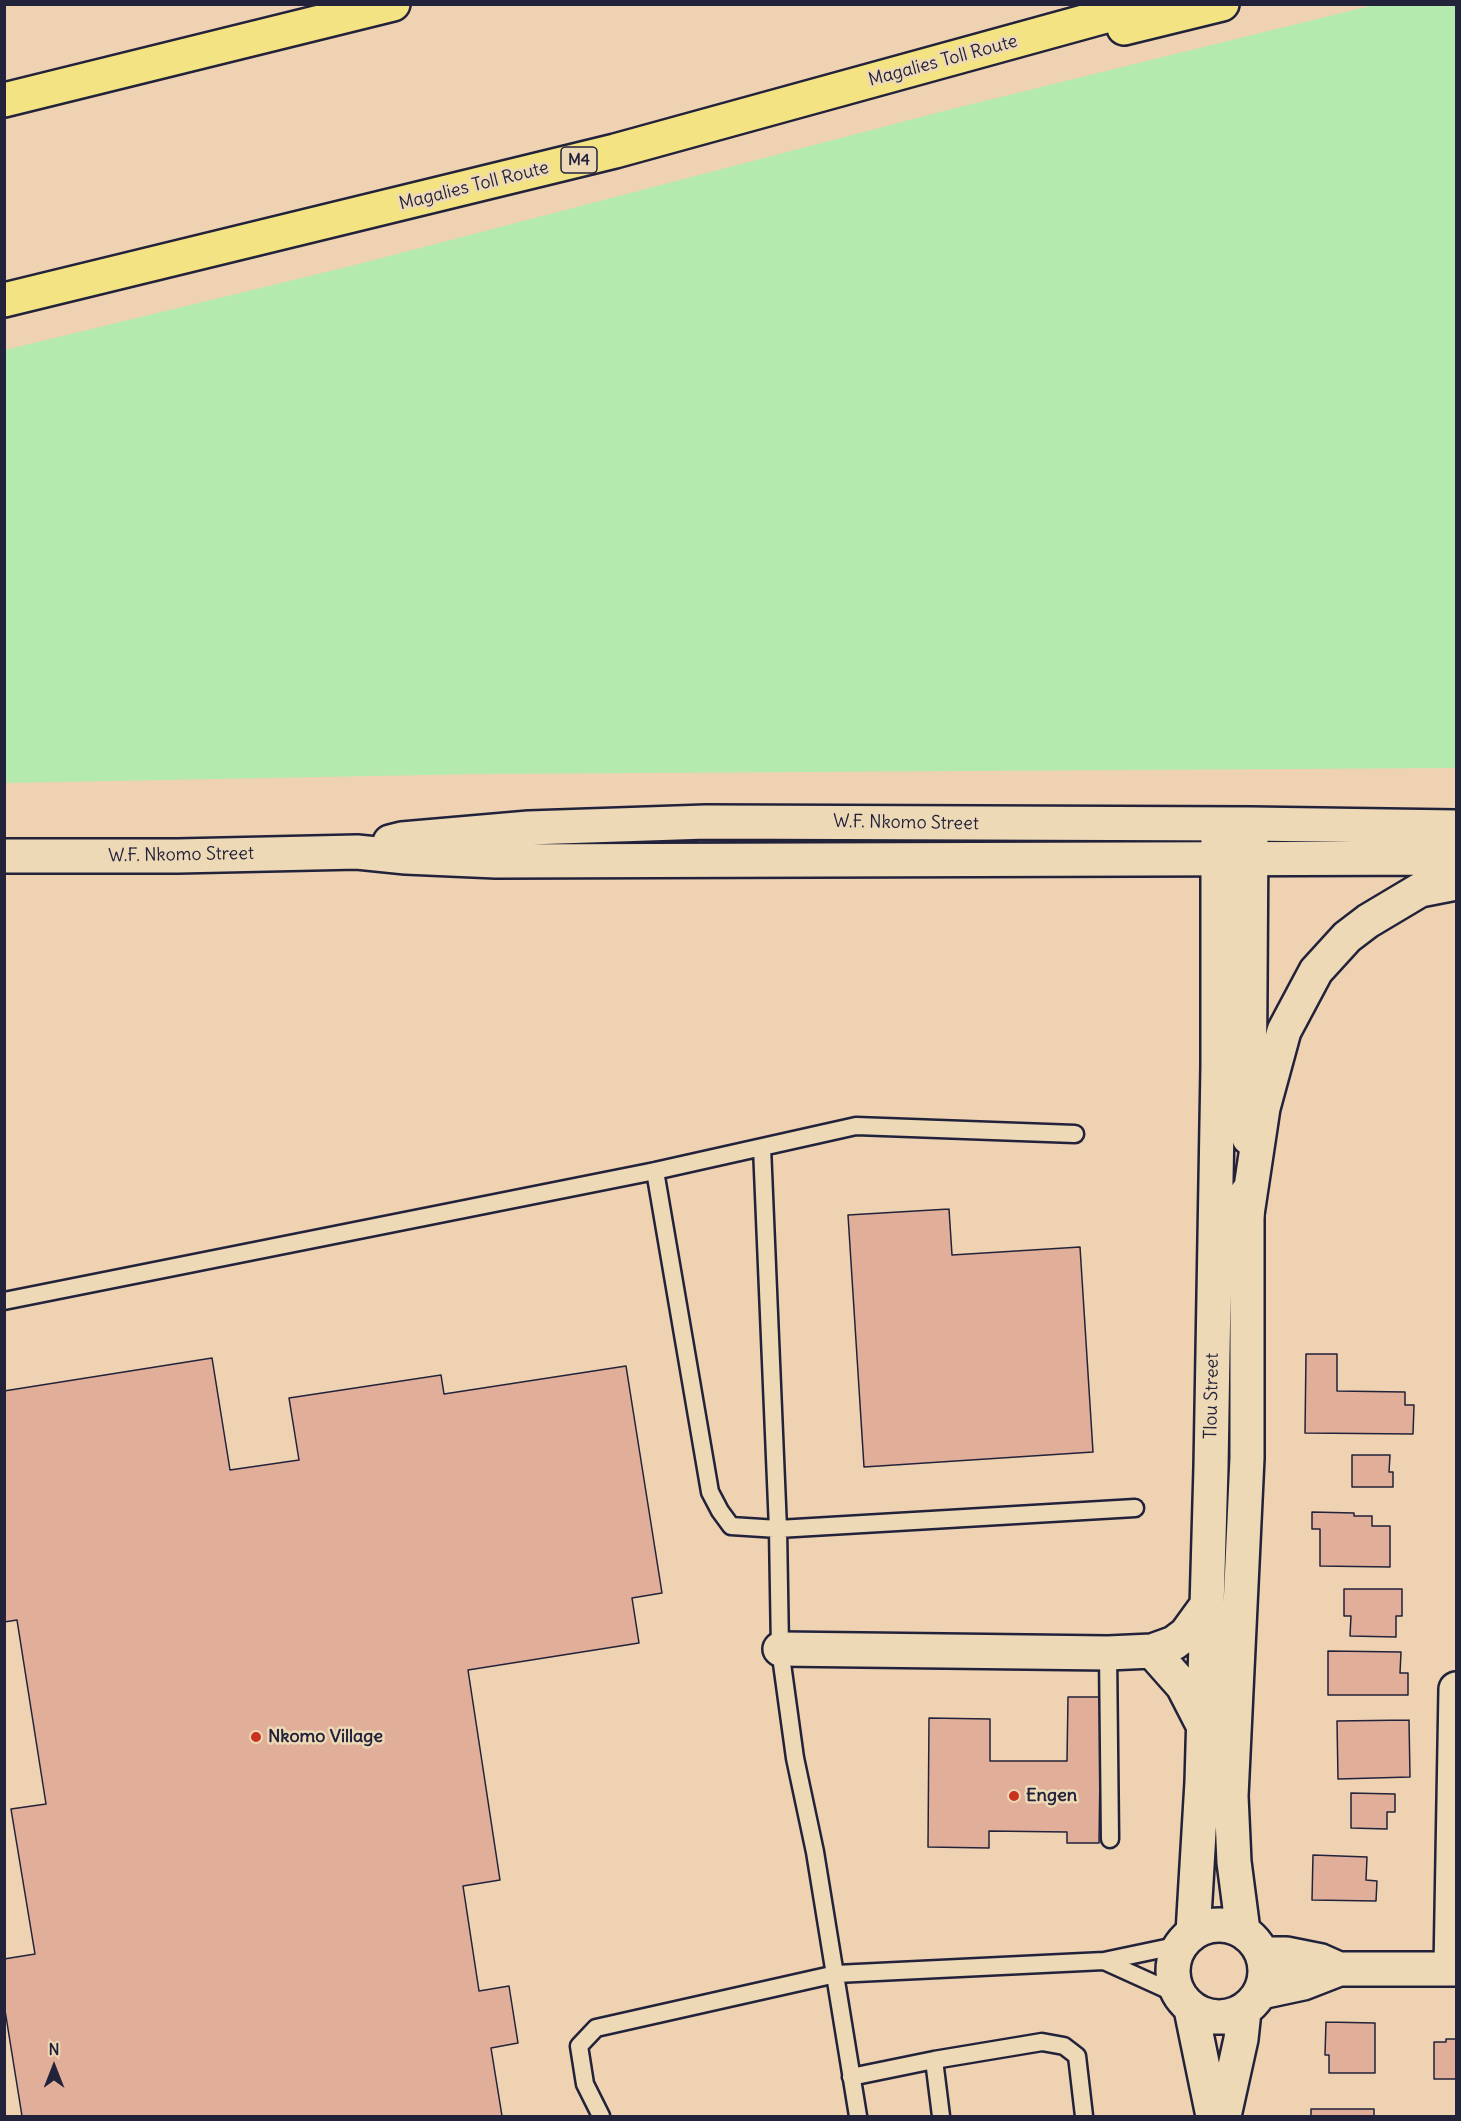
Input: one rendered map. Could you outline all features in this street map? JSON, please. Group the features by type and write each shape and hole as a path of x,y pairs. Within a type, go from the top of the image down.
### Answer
{"highway":[{"path":"4,100 393,4"},
{"name":"Magalies Toll Route","path":"4,300 615,151 1149,4"},
{"path":"615,151 1222,4"}],"street":[{"name":"W.F. Nkomo Street","path":"357,852 402,839 529,828 624,824 780,821 1456,827"},
{"name":"Tlou Street","path":"1251,824 1251,1064 1246,1221 1247,1458 1231,1796 1234,1863 1253,1943"},
{"name":"Tlou Street","path":"1187,1939 1202,1782 1207,1605 1218,1066 1218,825"},
{"name":"W.F. Nkomo Street","path":"4,856 178,856 357,852 406,857 495,861 1456,858"},
{"path":"1246,1221 1263,1108 1284,1031 1317,971 1347,937 1368,921 1420,890 1456,883"},
{"path":"780,1649 1108,1653 1152,1651 1174,1643 1186,1634 1207,1605"},
{"path":"1152,1651 1183,1686 1203,1726"},
{"path":"1185,2002 1208,2016 1226,2017 1252,2002 1339,1969 1454,1969 1456,1689"},
{"path":"1213,2116 1185,2002 1173,1979 1174,1961 1187,1939 1205,1927 1231,1926 1253,1943 1286,1954 1321,1961 1339,1969"},
{"path":"1224,2116 1241,2039 1252,2002 1266,1973 1253,1943"}],"lane":[{"path":"4,1301 655,1171 856,1126 1075,1134"},
{"path":"762,1147 778,1529 780,1649 795,1758 815,1852 858,2116"},
{"path":"655,1171 710,1492 731,1527 778,1529 1135,1508"},
{"path":"1108,1653 1110,1839"},
{"path":"601,2116 585,2084 579,2046 596,2028 836,1974 1104,1961 1187,1939"},
{"path":"1104,1961 1185,2002"},
{"path":"851,2077 1042,2042 1064,2046 1077,2056 1084,2116"},
{"path":"934,2060 941,2116"}],"green space":[{"path":"1378,4 1456,5 1456,768 477,774 5,783 5,350 351,266 948,110"}],"building":[{"path":"949,1209 952,1255 1080,1247 1093,1452 864,1467 848,1215"},
{"path":"1306,1354 1337,1354 1337,1391 1405,1392 1405,1405 1414,1405 1413,1434 1305,1433"},
{"name":"Nkomo Village","path":"212,1358 230,1470 299,1460 289,1398 441,1375 444,1394 626,1366 662,1593 632,1598 639,1643 468,1670 500,1880 463,1886 479,1991 509,1986 518,2043 491,2048 502,2116 22,2116 4,2004 4,1959 35,1954 11,1809 46,1804 17,1620 4,1622 4,1391"},
{"path":"1352,1455 1390,1455 1389,1472 1393,1472 1393,1487 1352,1487"},
{"path":"1312,1512 1372,1516 1372,1526 1390,1526 1390,1567 1320,1566 1320,1529 1312,1529"},
{"path":"1344,1589 1402,1589 1402,1616 1396,1616 1396,1637 1350,1636 1351,1616 1344,1616"},
{"path":"1328,1651 1401,1652 1400,1673 1408,1673 1408,1695 1328,1695"},
{"name":"Engen","path":"1068,1697 1101,1697 1099,1843 1067,1843 1067,1832 989,1831 989,1848 928,1847 929,1718 990,1719 990,1761 1067,1761"},
{"path":"1409,1720 1410,1777 1338,1779 1337,1721"},
{"path":"1351,1793 1395,1794 1395,1812 1387,1812 1387,1829 1351,1828"},
{"path":"1313,1855 1367,1857 1366,1880 1377,1881 1376,1901 1312,1900"},
{"path":"1326,2022 1375,2023 1375,2073 1329,2073 1329,2055 1325,2055"},
{"path":"1446,2039 1456,2039 1456,2079 1434,2079 1434,2042 1446,2042"},
{"path":"1311,2109 1374,2109 1374,2116 1311,2116"}],"place":[{"name":"Nkomo Village","path":"256,1737"},
{"name":"Engen","path":"1014,1796"}]}
